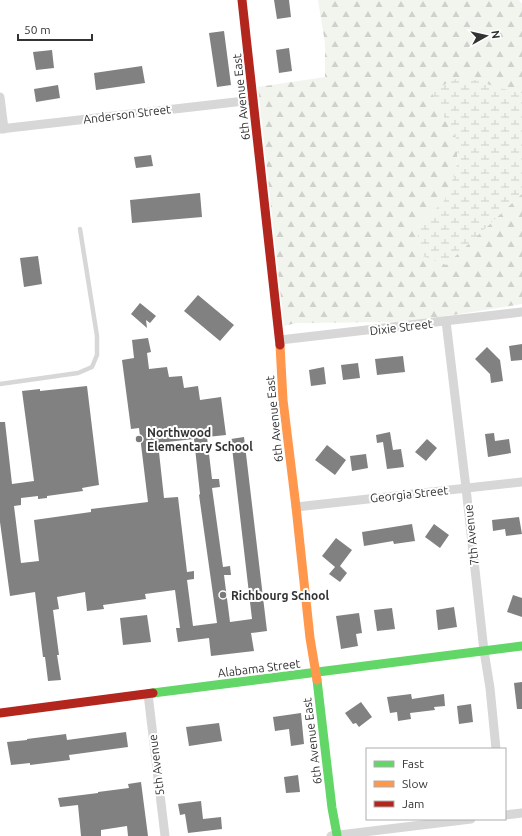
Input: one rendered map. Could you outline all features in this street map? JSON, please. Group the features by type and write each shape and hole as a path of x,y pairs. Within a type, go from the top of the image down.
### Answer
{"street":[{"name":"6th Avenue East","path":"242,0 280,340 284,406 332,808 334,836"},
{"path":"0,97 2,129"},
{"name":"Anderson Street","path":"2,129 253,100"},
{"name":"Dixie Street","path":"280,340 522,312"},
{"name":"7th Avenue","path":"446,321 496,748"},
{"name":"Georgia Street","path":"296,507 522,482"},
{"name":"Alabama Street","path":"0,713 522,646"},
{"name":"5th Avenue","path":"148,694 165,836"},
{"path":"506,815 522,813"},
{"path":"334,836 383,833 465,820"}],"lane":[{"path":"0,384 78,373 92,367 97,355 97,336 80,229"}],"green space":[{"path":"318,0 519,0 522,4 522,93 500,88 431,91 458,142 456,170 444,201 417,227 446,264 490,224 521,193 522,304 440,317 393,322 296,323 284,326 258,87 325,77 325,43"},
{"path":"462,76 522,93 522,194 446,265 420,255 417,227 444,201 456,170 458,142 431,91"}],"building":[{"path":"274,0 289,0 291,17 277,19"},
{"path":"224,31 231,85 217,87 209,33"},
{"path":"289,48 292,71 279,73 276,50"},
{"path":"52,50 54,68 36,70 33,52"},
{"path":"142,66 145,83 96,90 94,73"},
{"path":"58,85 60,98 36,102 34,89"},
{"path":"151,155 153,166 136,168 134,157"},
{"path":"200,193 202,217 132,223 130,200"},
{"path":"38,256 42,284 24,287 20,258"},
{"path":"198,295 234,325 220,341 184,311"},
{"path":"140,303 156,316 150,323 146,320 147,328 131,314"},
{"path":"148,338 151,352 147,353 149,369 167,367 169,377 182,376 184,388 198,386 200,400 221,397 226,435 207,437 212,479 219,479 220,487 212,488 223,567 230,566 231,575 224,575 230,622 252,619 231,439 244,437 267,631 251,633 254,651 211,656 209,638 178,642 176,628 180,628 175,590 145,594 146,599 103,605 104,609 87,611 85,592 57,597 59,609 53,610 61,680 48,681 45,657 43,657 35,592 10,596 0,522 0,422 5,422 12,484 34,481 22,391 40,389 40,391 87,386 99,485 82,488 83,491 47,496 47,498 38,499 38,496 21,498 21,505 14,506 21,563 39,561 34,520 91,512 91,509 148,502 139,428 131,429 122,360 134,358 132,340","holes":["194,439 217,623 193,626 187,580 194,579 194,571 187,572 178,497 164,498 158,443"]},
{"path":"522,344 522,360 511,361 509,346"},
{"path":"487,347 500,360 503,381 491,383 490,374 475,359"},
{"path":"403,356 405,372 377,375 375,359"},
{"path":"358,363 360,378 343,380 341,365"},
{"path":"324,367 326,384 311,386 309,370"},
{"path":"390,432 393,450 401,449 404,467 387,469 383,442 377,443 376,435"},
{"path":"494,433 495,441 509,439 511,453 488,457 485,434"},
{"path":"427,439 437,448 426,461 415,452"},
{"path":"327,445 346,460 335,475 315,460"},
{"path":"366,454 368,468 352,471 350,456"},
{"path":"519,517 522,534 506,536 505,529 493,531 492,520"},
{"path":"412,524 415,541 394,544 393,541 364,546 362,532"},
{"path":"434,524 449,535 440,548 425,537"},
{"path":"336,538 352,550 340,566 347,573 340,582 329,574 335,567 322,556"},
{"path":"513,595 522,598 522,617 507,612"},
{"path":"454,607 457,627 438,630 436,610"},
{"path":"392,608 395,629 377,631 374,610"},
{"path":"359,613 362,633 356,634 358,646 341,649 336,616"},
{"path":"147,615 151,642 123,645 120,618"},
{"path":"522,682 522,709 517,709 514,683"},
{"path":"411,694 412,699 444,694 445,706 434,707 435,710 410,713 411,719 398,721 397,712 390,713 387,697"},
{"path":"361,702 372,717 359,727 356,723 353,724 345,713"},
{"path":"471,704 473,722 459,724 457,706"},
{"path":"301,713 304,744 291,746 289,729 275,731 273,717"},
{"path":"219,723 222,741 189,746 186,727"},
{"path":"126,732 128,747 69,755 70,760 30,765 30,763 11,765 7,742 66,734 67,740"},
{"path":"298,775 300,792 286,793 284,777"},
{"path":"141,782 148,836 128,836 127,826 101,830 101,836 81,836 78,805 60,807 58,798 129,788 128,784"},
{"path":"201,801 203,819 221,817 222,829 188,833 185,814 180,815 178,804"}],"traffic: fast":[{"path":"153,693 522,646"},
{"path":"317,680 332,808 337,835"}],"traffic: slow":[{"path":"280,345 283,400 310,638 317,680"}],"traffic: jam":[{"path":"242,0 280,345"},
{"path":"0,713 153,693"}],"place":[{"name":"Northwood Elementary School","path":"139,439"},
{"name":"Richbourg School","path":"223,595"}]}
